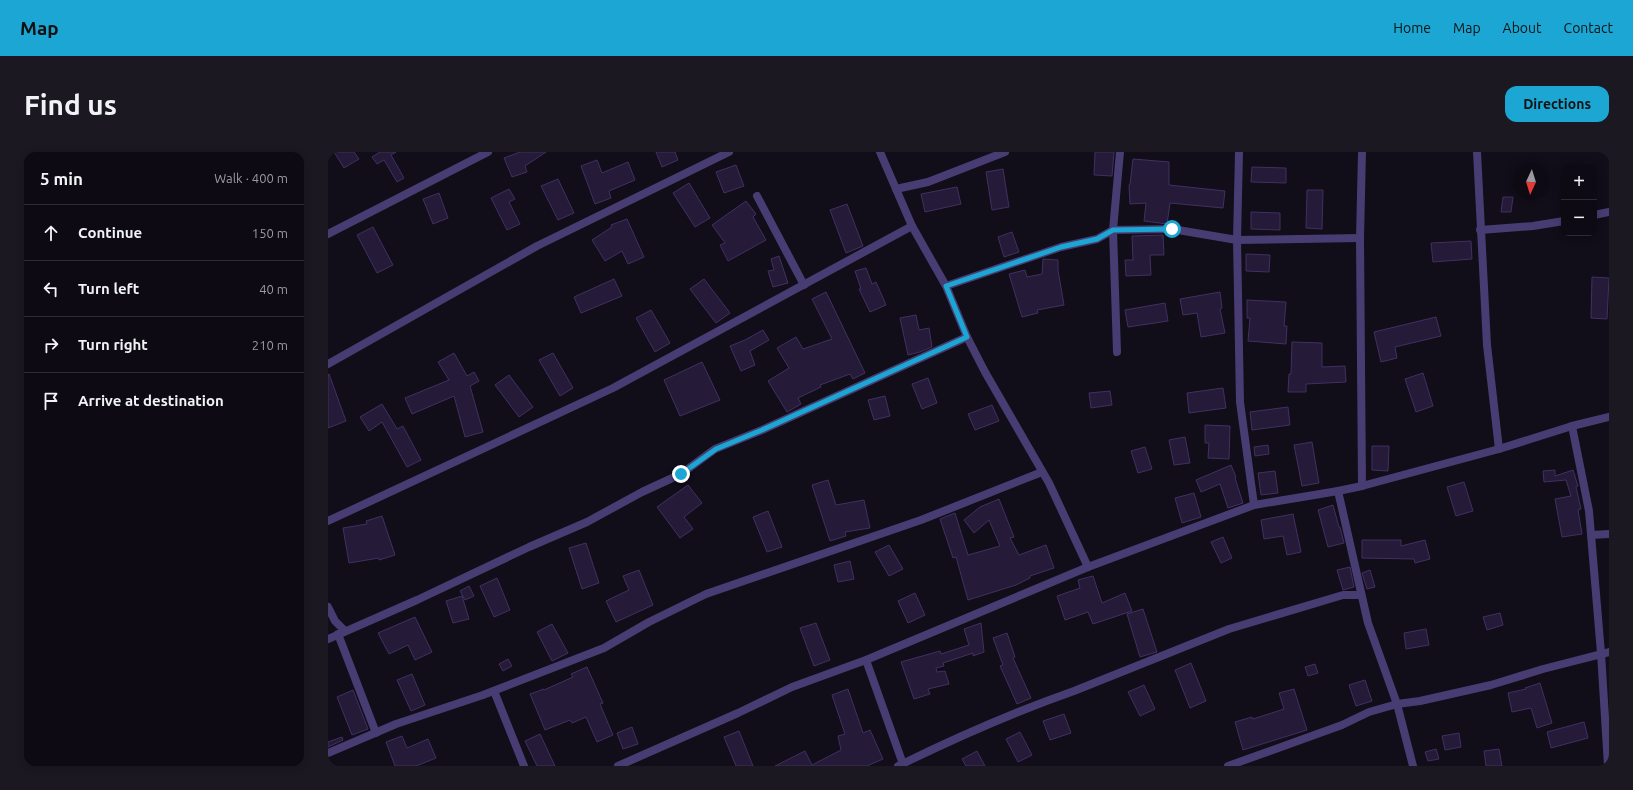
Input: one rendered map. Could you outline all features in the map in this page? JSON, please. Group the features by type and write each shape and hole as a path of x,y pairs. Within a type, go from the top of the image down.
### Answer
{"street":[{"path":"328,234 415,191 488,152"},
{"path":"328,364 537,246 729,152"},
{"path":"880,152 912,226 946,286 967,337 985,372 1049,483 1088,567"},
{"path":"896,189 928,182 1005,152"},
{"path":"1117,352 1113,230 1120,152"},
{"path":"1239,152 1237,240 1240,402 1254,505"},
{"path":"1362,152 1360,238 1362,486"},
{"path":"1477,152 1487,345 1499,449"},
{"path":"757,196 804,285"},
{"path":"1597,214 1609,212"},
{"path":"1480,230 1533,226 1561,221"},
{"path":"328,521 613,388 912,226"},
{"path":"946,286 1061,247 1097,239 1113,230 1172,229 1237,240 1360,238"},
{"path":"328,639 431,594 529,547 586,522 642,492 681,474 716,449 762,430 967,337"},
{"path":"618,766 738,713 792,687 866,660 1088,567 1254,505 1338,492 1499,449 1572,426 1609,417"},
{"path":"1572,426 1589,511 1605,652 1608,766"},
{"path":"328,753 396,724 494,691 604,648 649,622 706,594 921,520 1042,472"},
{"path":"1338,492 1368,623 1397,704 1413,766"},
{"path":"1591,535 1609,534"},
{"path":"866,660 901,765 959,738 1049,700 1229,629 1343,594 1361,595"},
{"path":"328,607 342,632 376,733"},
{"path":"1228,766 1342,725 1369,712 1397,704 1420,701 1491,685 1605,652"},
{"path":"494,691 524,766"}],"building":[{"path":"334,152 354,152 359,159 344,168"},
{"path":"380,152 396,152 391,155 404,178 397,182 384,160 377,164 372,157"},
{"path":"520,152 546,152 525,166 527,172 512,177 504,158"},
{"path":"656,152 675,152 678,160 662,167"},
{"path":"1095,152 1114,152 1112,176 1094,175"},
{"path":"1133,159 1169,162 1169,185 1225,191 1223,208 1170,203 1167,224 1144,221 1146,203 1130,204 1129,185"},
{"path":"597,160 602,173 628,162 635,180 609,191 611,198 595,204 581,166"},
{"path":"736,165 744,186 724,193 716,172"},
{"path":"1252,167 1286,168 1286,183 1251,182"},
{"path":"1003,169 1009,207 992,210 986,172"},
{"path":"558,179 574,213 558,220 541,186"},
{"path":"689,183 710,218 695,227 673,193"},
{"path":"957,187 961,204 925,212 921,194"},
{"path":"509,189 515,199 509,202 520,224 507,230 491,198"},
{"path":"1307,190 1323,190 1322,229 1306,228"},
{"path":"439,193 448,218 433,224 423,199"},
{"path":"1503,197 1513,197 1511,212 1501,212"},
{"path":"746,201 756,214 753,217 766,240 728,261 720,245 725,243 712,225"},
{"path":"847,204 863,246 846,253 830,210"},
{"path":"1251,212 1280,213 1280,230 1251,229"},
{"path":"627,219 644,257 628,264 622,251 605,261 592,240 612,227 611,225"},
{"path":"373,227 393,265 377,273 357,235"},
{"path":"1012,232 1019,252 1004,257 998,237"},
{"path":"1163,235 1164,255 1150,255 1151,275 1126,276 1125,260 1133,260 1132,236"},
{"path":"1471,241 1472,259 1433,262 1431,243"},
{"path":"1246,254 1270,255 1269,272 1246,271"},
{"path":"779,256 788,283 773,287 768,271 774,270 771,259"},
{"path":"1043,259 1058,260 1058,270 1064,305 1037,310 1038,313 1022,317 1009,274 1025,270 1027,277 1042,274"},
{"path":"866,268 872,284 876,282 886,305 870,312 859,289 861,289 855,271"},
{"path":"1592,277 1609,278 1607,319 1591,318"},
{"path":"614,279 622,296 581,313 574,297"},
{"path":"704,279 730,313 716,323 690,289"},
{"path":"826,292 865,373 853,379 850,374 820,385 821,387 798,398 801,404 787,412 768,381 789,368 777,348 796,337 803,349 832,339 812,299"},
{"path":"1220,292 1222,308 1220,309 1225,333 1201,337 1197,313 1183,315 1180,299"},
{"path":"1247,300 1286,302 1284,326 1287,326 1286,344 1248,341 1250,318 1247,318"},
{"path":"1165,303 1168,321 1128,327 1125,310"},
{"path":"651,310 670,343 655,352 636,318"},
{"path":"916,315 919,330 929,328 932,347 908,355 900,318"},
{"path":"1436,317 1441,336 1395,347 1397,358 1381,362 1374,332"},
{"path":"763,330 769,340 750,351 755,365 741,371 730,346"},
{"path":"1292,342 1322,343 1322,367 1345,366 1346,382 1306,384 1306,392 1288,392 1289,374 1291,374"},
{"path":"454,353 467,376 474,372 479,381 470,386 483,432 465,437 454,396 412,414 405,398 449,380 438,362"},
{"path":"553,353 573,388 560,396 539,360"},
{"path":"702,362 720,400 680,416 664,380"},
{"path":"1423,373 1433,406 1416,412 1405,379"},
{"path":"329,374 346,421 328,428 328,375"},
{"path":"509,375 533,407 519,417 495,385"},
{"path":"928,378 937,403 922,409 912,384"},
{"path":"1223,388 1226,408 1189,413 1187,393"},
{"path":"1110,391 1112,405 1091,408 1089,393"},
{"path":"885,396 890,416 874,420 868,400"},
{"path":"382,404 397,429 403,426 421,460 407,467 382,422 369,431 360,417"},
{"path":"992,405 999,421 975,430 968,414"},
{"path":"1288,407 1290,425 1252,430 1250,412"},
{"path":"1205,425 1230,426 1229,459 1208,458 1209,443 1205,443"},
{"path":"1185,437 1190,463 1174,465 1169,440"},
{"path":"1312,442 1319,483 1302,486 1294,445"},
{"path":"1268,445 1269,454 1255,456 1254,447"},
{"path":"1372,446 1389,446 1388,471 1372,470"},
{"path":"1145,447 1152,469 1138,473 1131,451"},
{"path":"1231,465 1243,503 1228,508 1220,484 1201,492 1196,480"},
{"path":"1555,470 1555,476 1573,470 1578,486 1576,487 1581,509 1578,510 1582,534 1562,537 1555,499 1571,496 1566,480 1544,482 1543,471"},
{"path":"1275,471 1278,493 1261,495 1258,473"},
{"path":"828,480 836,505 864,500 870,528 845,532 846,536 830,541 812,485"},
{"path":"1464,482 1473,511 1456,516 1447,487"},
{"path":"688,485 702,503 684,517 693,529 680,538 657,507"},
{"path":"1194,493 1201,517 1182,523 1175,498"},
{"path":"999,499 1014,537 1010,538 1019,555 1046,545 1054,568 1030,576 1030,578 1016,585 968,600 956,557 953,558 940,519 955,513 968,555 1000,546 989,520 974,533 964,520 980,507"},
{"path":"1333,505 1344,543 1328,547 1318,510"},
{"path":"768,511 782,547 767,552 753,517"},
{"path":"1293,514 1301,552 1287,555 1283,536 1264,539 1261,520"},
{"path":"382,516 395,555 379,560 379,558 349,563 343,528 367,524 366,521"},
{"path":"1223,537 1232,558 1221,563 1211,542"},
{"path":"1362,540 1401,540 1401,546 1425,540 1430,559 1415,563 1414,559 1362,558"},
{"path":"586,543 599,583 582,589 569,548"},
{"path":"889,545 903,569 889,576 875,552"},
{"path":"850,561 854,579 838,582 834,565"},
{"path":"1350,567 1354,587 1343,590 1337,570"},
{"path":"639,570 653,605 616,622 606,601 629,590 623,576"},
{"path":"1370,570 1375,587 1367,589 1362,573"},
{"path":"1093,576 1102,603 1125,593 1132,611 1093,624 1088,612 1065,620 1057,596 1080,588 1078,580"},
{"path":"497,578 510,610 494,617 480,586"},
{"path":"469,586 474,596 465,600 460,591"},
{"path":"915,593 925,615 908,623 898,601"},
{"path":"462,596 469,619 453,623 446,601"},
{"path":"1143,609 1157,652 1140,657 1127,614"},
{"path":"1500,613 1503,625 1487,630 1483,617"},
{"path":"415,617 432,652 415,660 408,645 389,654 378,633"},
{"path":"816,623 830,660 814,666 800,628"},
{"path":"981,623 984,652 973,656 973,653 943,663 944,666 936,668 937,672 945,671 949,684 928,689 930,694 914,699 901,662 940,651 941,654 969,645 964,629"},
{"path":"552,624 568,653 552,661 537,632"},
{"path":"1426,629 1429,645 1406,649 1404,633"},
{"path":"1007,633 1015,657 1013,658 1031,698 1017,704 1000,666 1003,665 993,638"},
{"path":"508,659 512,666 503,671 499,664"},
{"path":"1191,663 1206,701 1190,708 1175,670"},
{"path":"1315,664 1318,673 1308,676 1305,667"},
{"path":"587,667 603,703 600,704 613,735 597,742 586,717 572,723 570,720 545,730 530,694 544,690 573,677 571,674"},
{"path":"412,674 425,705 411,711 397,680"},
{"path":"1365,680 1372,701 1356,706 1349,685"},
{"path":"1540,683 1552,723 1537,728 1531,708 1512,712 1508,693 1526,689 1525,688"},
{"path":"1144,685 1155,709 1140,716 1128,692"},
{"path":"848,689 863,733 870,730 883,759 867,766 775,766 805,751 812,765 841,750 838,736 845,734 832,695"},
{"path":"1294,689 1307,730 1243,750 1235,722 1252,717 1253,719 1284,709 1279,693"},
{"path":"353,690 368,729 352,735 337,697"},
{"path":"1064,714 1071,733 1050,740 1043,721"},
{"path":"1584,722 1588,738 1551,748 1547,732"},
{"path":"632,727 638,744 623,749 617,733"},
{"path":"739,731 753,766 736,766 724,737"},
{"path":"1020,732 1032,755 1018,762 1006,739"},
{"path":"1459,733 1461,747 1445,750 1442,736"},
{"path":"540,734 555,766 537,766 525,741"},
{"path":"402,736 407,748 428,739 436,758 416,766 395,766 386,742"},
{"path":"342,737 343,740 328,747 328,742"},
{"path":"1436,749 1439,759 1428,761 1425,752"},
{"path":"1499,749 1502,766 1486,766 1484,751"},
{"path":"977,751 985,766 966,766 962,759"}],"route":[{"path":"681,474 716,449 762,430 967,337 946,286 1061,247 1097,239 1113,230 1172,229"}]}
